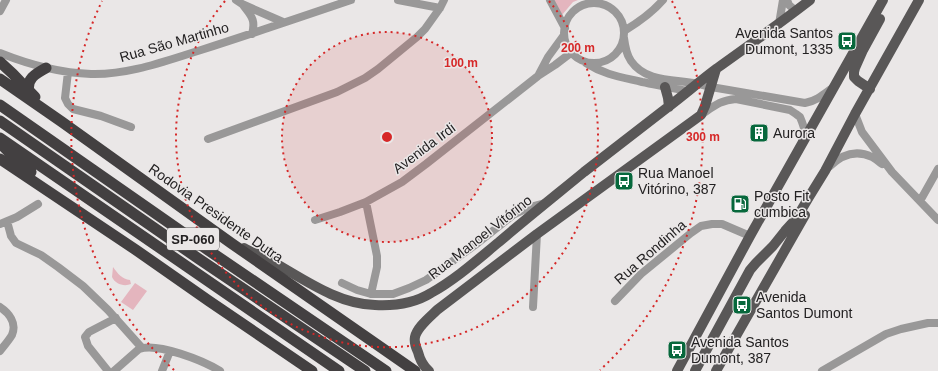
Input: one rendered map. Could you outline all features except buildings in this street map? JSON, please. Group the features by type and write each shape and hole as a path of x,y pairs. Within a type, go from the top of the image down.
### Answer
{"highway":[{"path":"0,62 62,122"},
{"path":"30,92 28,86 30,81 34,76 46,68"},
{"name":"Rodovia Presidente Dutra","path":"0,79 415,371"},
{"name":"SP-060","path":"0,105 208,250 386,371"},
{"name":"SP-060","path":"0,121 199,259 365,371"},
{"name":"SP-060","path":"0,138 339,371"},
{"path":"0,143 22,165 90,220"},
{"path":"0,159 312,371"}],"main road":[{"name":"Rua Manoel Vitórino","path":"231,243 260,255 317,287 339,297 374,305 410,302 429,294 468,268 626,139 810,0"},
{"path":"677,371 802,141 883,0"},
{"path":"870,89 854,77 854,72 863,50 881,16 887,0"},
{"path":"695,371 750,270 796,219 825,171 919,0"},
{"path":"429,371 420,359 415,336 425,322 437,310 537,234 700,115 705,106 716,70"},
{"path":"665,87 668,98 668,107"},
{"path":"716,371 806,212 809,197"}],"street":[{"path":"0,11 6,0"},
{"name":"Rua São Martinho","path":"0,53 46,68 68,72 93,74 112,73 140,68 252,34 283,22 351,0"},
{"path":"398,0 440,8"},
{"path":"208,139 337,92 365,78 417,37 440,8 444,0"},
{"path":"550,0 565,32 568,47 574,55 601,72 688,91"},
{"path":"604,0 622,21 626,51 630,60 643,72 655,77 670,81 698,84 805,103 812,102 832,89"},
{"path":"582,60 597,63 614,56 620,48 624,34 650,13 663,0"},
{"path":"779,24 783,0"},
{"path":"787,0 789,5 796,11"},
{"path":"239,2 283,22"},
{"path":"239,2 250,14 254,23 252,34"},
{"path":"565,32 570,16 578,8 587,4 596,3 603,4 610,8"},
{"path":"618,16 640,21"},
{"name":"Avenida Irdi","path":"538,76 548,57 565,32"},
{"name":"Avenida Irdi","path":"314,220 366,202 402,182 538,76 572,52"},
{"path":"68,72 65,98 73,109 101,116 131,127"},
{"path":"700,115 722,101 736,99 790,110 800,117 802,122 804,128 802,141"},
{"path":"855,114 862,132 892,172 938,220"},
{"path":"825,171 842,156 857,153 873,157 892,172"},
{"path":"920,201 938,169"},
{"path":"366,202 377,256 377,267 371,294"},
{"path":"342,283 357,290 371,294 393,294 409,288 426,280 475,245 513,215 530,207 546,203"},
{"path":"38,204 4,223 16,243 41,255 58,266 83,286 116,318 142,348"},
{"name":"Rua Rondinha","path":"615,300 641,274 701,226 722,224 750,236"},
{"path":"533,307 537,234"},
{"path":"0,307 9,314 14,327 12,334 0,351"},
{"path":"108,371 88,346 86,337 89,332 116,318"},
{"path":"822,371 886,334 928,323 938,323"},
{"path":"114,371 142,348 159,348 181,354 216,370"},
{"path":"162,371 170,351"}],"shaded area":[{"path":"554,0 578,0 573,2 562,15"},
{"path":"113,267 120,276 130,280 131,284 123,285 117,283 112,277"},
{"path":"135,283 147,291 133,310 121,302"}],"place":[{"name":"Avenida Santos Dumont, 1335","path":"847,41"},
{"name":"Aurora","path":"759,133"},
{"name":"Rua Manoel Vitórino, 387","path":"624,181"},
{"name":"Posto Fit cumbica","path":"740,204"},
{"name":"Avenida Santos Dumont","path":"742,305"},
{"name":"Avenida Santos Dumont, 387","path":"677,350"}]}
